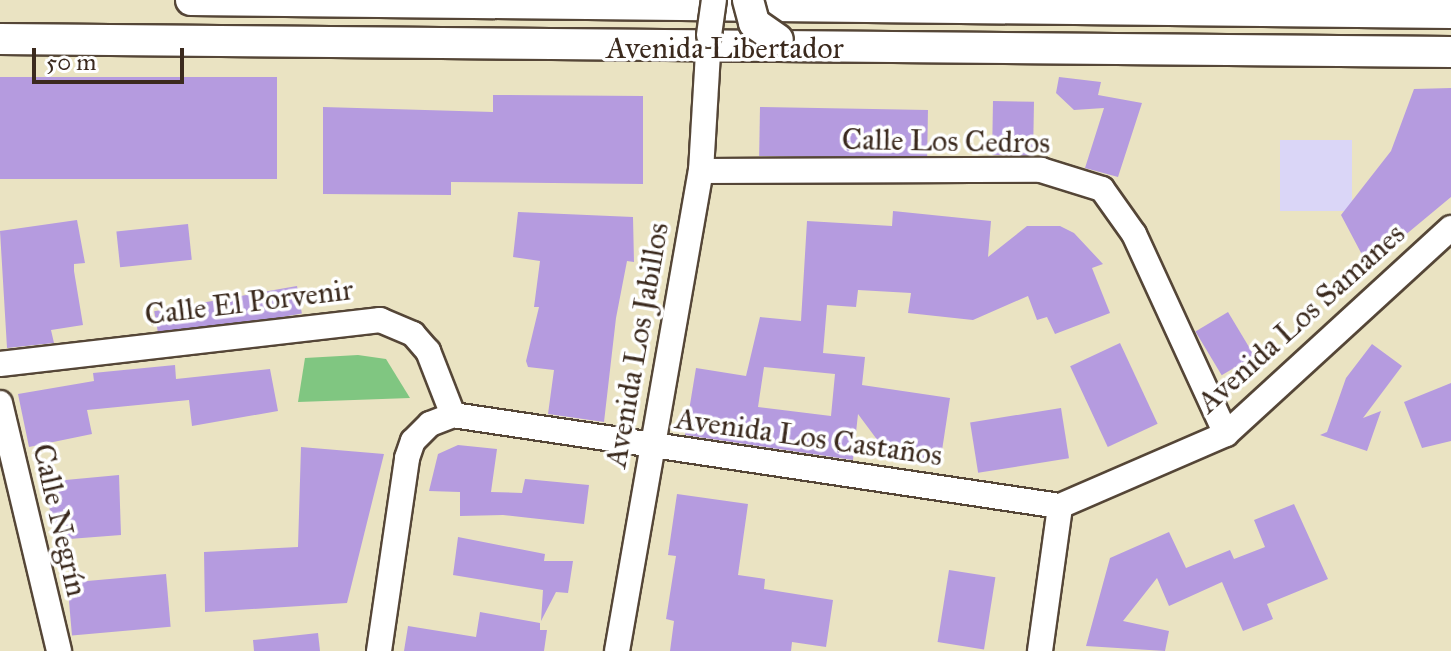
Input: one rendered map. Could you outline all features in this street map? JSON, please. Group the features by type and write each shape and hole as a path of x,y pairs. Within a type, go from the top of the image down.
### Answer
{"main road":[{"name":"Avenida Libertador","path":"191,0 1451,13"},
{"path":"748,0 754,23 790,44"},
{"name":"Avenida Libertador","path":"0,39 708,42 1451,52"}],"street":[{"name":"Avenida Los Jabillos","path":"617,651 650,447 701,171 708,42 714,0"},
{"name":"Calle Los Cedros","path":"701,171 1041,170 1102,189 1125,216 1146,256 1226,434"},
{"name":"Avenida Los Samanes","path":"1060,506 1226,434 1451,228"},
{"name":"Calle El Porvenir","path":"0,364 380,320 413,334 428,351 453,415"},
{"name":"Calle Negrín","path":"0,403 59,651"},
{"name":"Avenida Los Castaños","path":"453,415 650,447 1060,506"},
{"path":"379,651 407,458 413,441 430,424 453,415"},
{"path":"1040,651 1060,506"}],"shaded area":[{"path":"1280,140 1352,140 1352,211 1280,211"}],"green space":[{"path":"358,355 386,359 410,398 298,402 305,358"}],"building":[{"path":"0,77 277,77 277,179 0,179"},
{"path":"1059,77 1101,82 1098,95 1142,103 1118,177 1085,168 1104,108 1074,110 1056,93"},
{"path":"1451,88 1451,197 1368,266 1341,215 1391,151 1414,89"},
{"path":"493,95 643,96 643,184 451,182 451,195 323,194 323,107 493,112"},
{"path":"993,101 1034,102 1033,156 992,155"},
{"path":"760,107 928,110 927,159 759,156"},
{"path":"893,211 991,221 988,257 1027,226 1060,226 1074,233 1103,264 1092,268 1110,313 1055,334 1047,317 1037,320 1028,296 973,320 908,313 911,293 858,290 856,307 827,305 823,353 865,357 862,385 950,398 941,457 934,461 887,453 858,414 853,460 685,435 696,368 746,376 760,317 801,321 807,221 892,226","holes":["764,367 835,374 831,416 758,407"]},
{"path":"518,212 633,217 634,262 627,261 616,318 604,422 548,414 554,370 528,367 526,361 539,307 534,307 540,261 513,257"},
{"path":"77,220 85,263 74,264 74,271 83,325 51,330 54,343 7,348 0,231"},
{"path":"188,224 192,260 120,267 116,232"},
{"path":"297,286 302,314 159,339 154,311"},
{"path":"1228,312 1254,356 1222,375 1195,332"},
{"path":"1120,343 1158,424 1108,447 1070,366"},
{"path":"1372,344 1402,366 1363,418 1381,411 1367,451 1320,435 1327,432 1346,378"},
{"path":"175,365 176,379 270,369 278,411 192,426 189,400 87,410 92,434 29,447 18,394 94,381 93,373"},
{"path":"1451,383 1451,441 1422,448 1404,402"},
{"path":"1061,408 1069,458 978,473 970,422"},
{"path":"458,445 497,449 491,492 522,493 525,479 589,485 584,524 503,515 460,516 460,492 429,491 438,454"},
{"path":"301,447 384,454 347,603 205,612 204,552 298,547"},
{"path":"119,475 121,535 56,540 44,482"},
{"path":"677,494 748,504 738,575 765,579 764,589 833,600 826,647 792,642 791,651 670,651 674,621 666,619 676,556 668,555"},
{"path":"1294,504 1328,579 1267,604 1273,619 1243,631 1222,582 1169,606 1157,578 1123,621 1169,631 1165,651 1086,646 1110,558 1169,532 1186,568 1230,550 1234,559 1265,547 1254,520"},
{"path":"458,537 545,554 544,561 573,561 568,593 556,592 541,621 543,590 453,575"},
{"path":"949,570 995,577 984,649 938,642"},
{"path":"166,574 171,627 72,635 67,583"},
{"path":"480,612 540,623 540,630 547,630 544,651 404,651 408,626 476,637"},
{"path":"318,633 320,651 254,651 253,640"}]}
